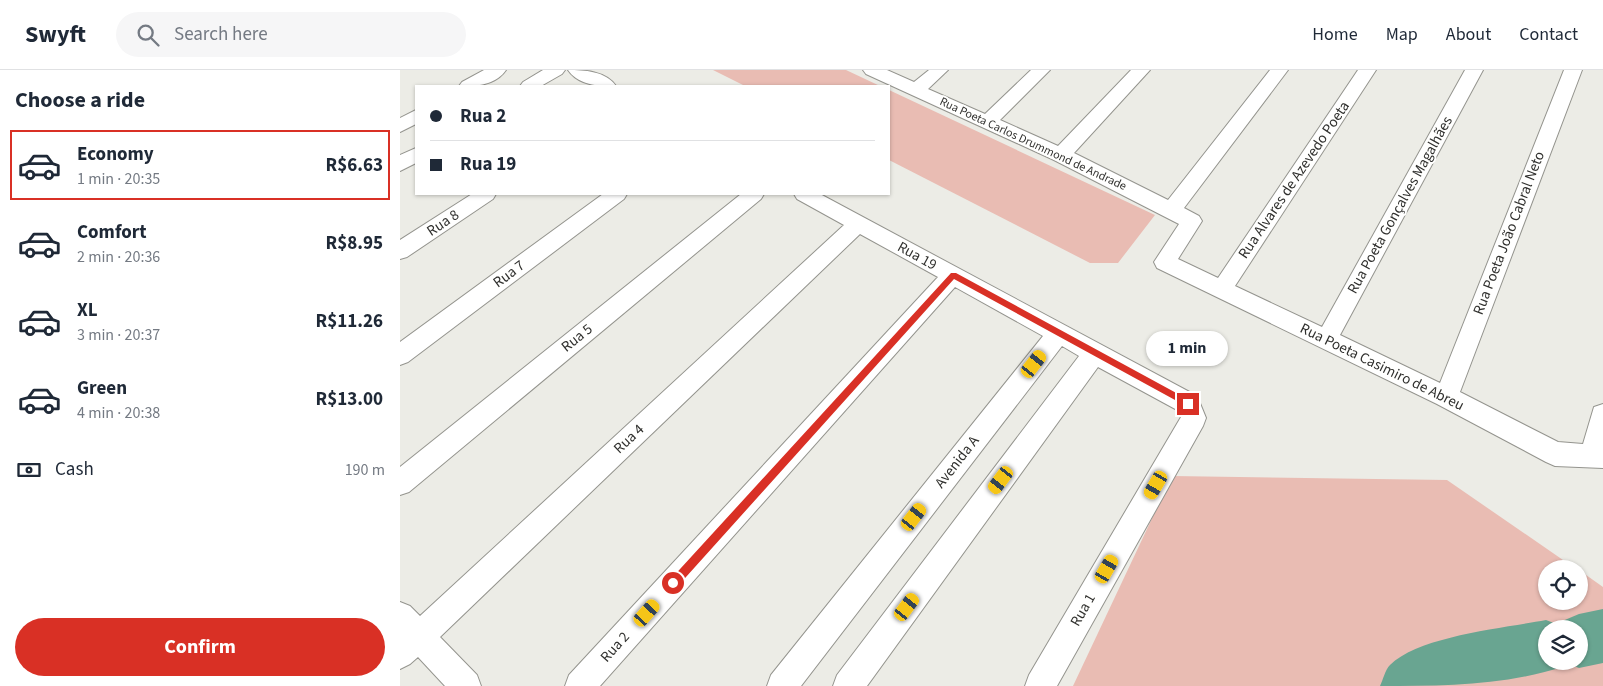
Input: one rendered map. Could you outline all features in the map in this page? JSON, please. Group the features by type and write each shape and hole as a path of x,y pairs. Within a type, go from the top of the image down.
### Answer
{"street":[{"path":"470,85 497,70"},
{"path":"530,85 556,70"},
{"path":"577,70 605,85"},
{"name":"Rua Poeta Carlos Drummond de Andrade","path":"872,70 1061,155 1192,221 1164,262"},
{"path":"916,90 939,70"},
{"path":"987,122 1041,70"},
{"path":"1061,155 1141,70"},
{"path":"1171,210 1279,70"},
{"name":"Rua Alvares de Azevedo Poeta","path":"1221,290 1367,70"},
{"name":"Rua Poeta Gonçalves Magalhães","path":"1326,340 1474,70"},
{"name":"Rua Poeta João Cabral Neto","path":"1446,396 1573,70"},
{"path":"400,126 415,117"},
{"path":"400,164 415,155"},
{"name":"Rua 8","path":"400,251 484,195"},
{"name":"Rua 7","path":"400,355 616,195"},
{"name":"Rua 5","path":"400,483 753,195"},
{"name":"Rua 19","path":"806,195 1188,404"},
{"name":"Rua 4","path":"406,636 858,224"},
{"name":"Rua Poeta Casimiro de Abreu","path":"1164,262 1446,396 1555,454 1598,456"},
{"name":"Rua 2","path":"580,686 953,276"},
{"name":"Avenida A","path":"782,686 1059,333"},
{"path":"848,686 1095,353"},
{"name":"Rua 1","path":"1040,686 1194,418 1188,404"},
{"path":"1598,456 1603,415"},
{"path":"406,636 466,686"}],"shaded area":[{"path":"713,70 846,70 878,85 743,85"},
{"path":"890,90 1155,215 1118,263 1090,263 890,161"},
{"path":"1172,476 1447,480 1563,560 1538,560 1538,610 1588,610 1588,576 1603,587 1603,686 1073,686"}],"waterway":[{"path":"1588,639 1603,636"},
{"path":"1408,686 1429,670 1538,649"}],"route":[{"path":"673,583 953,276 1188,404"}]}
